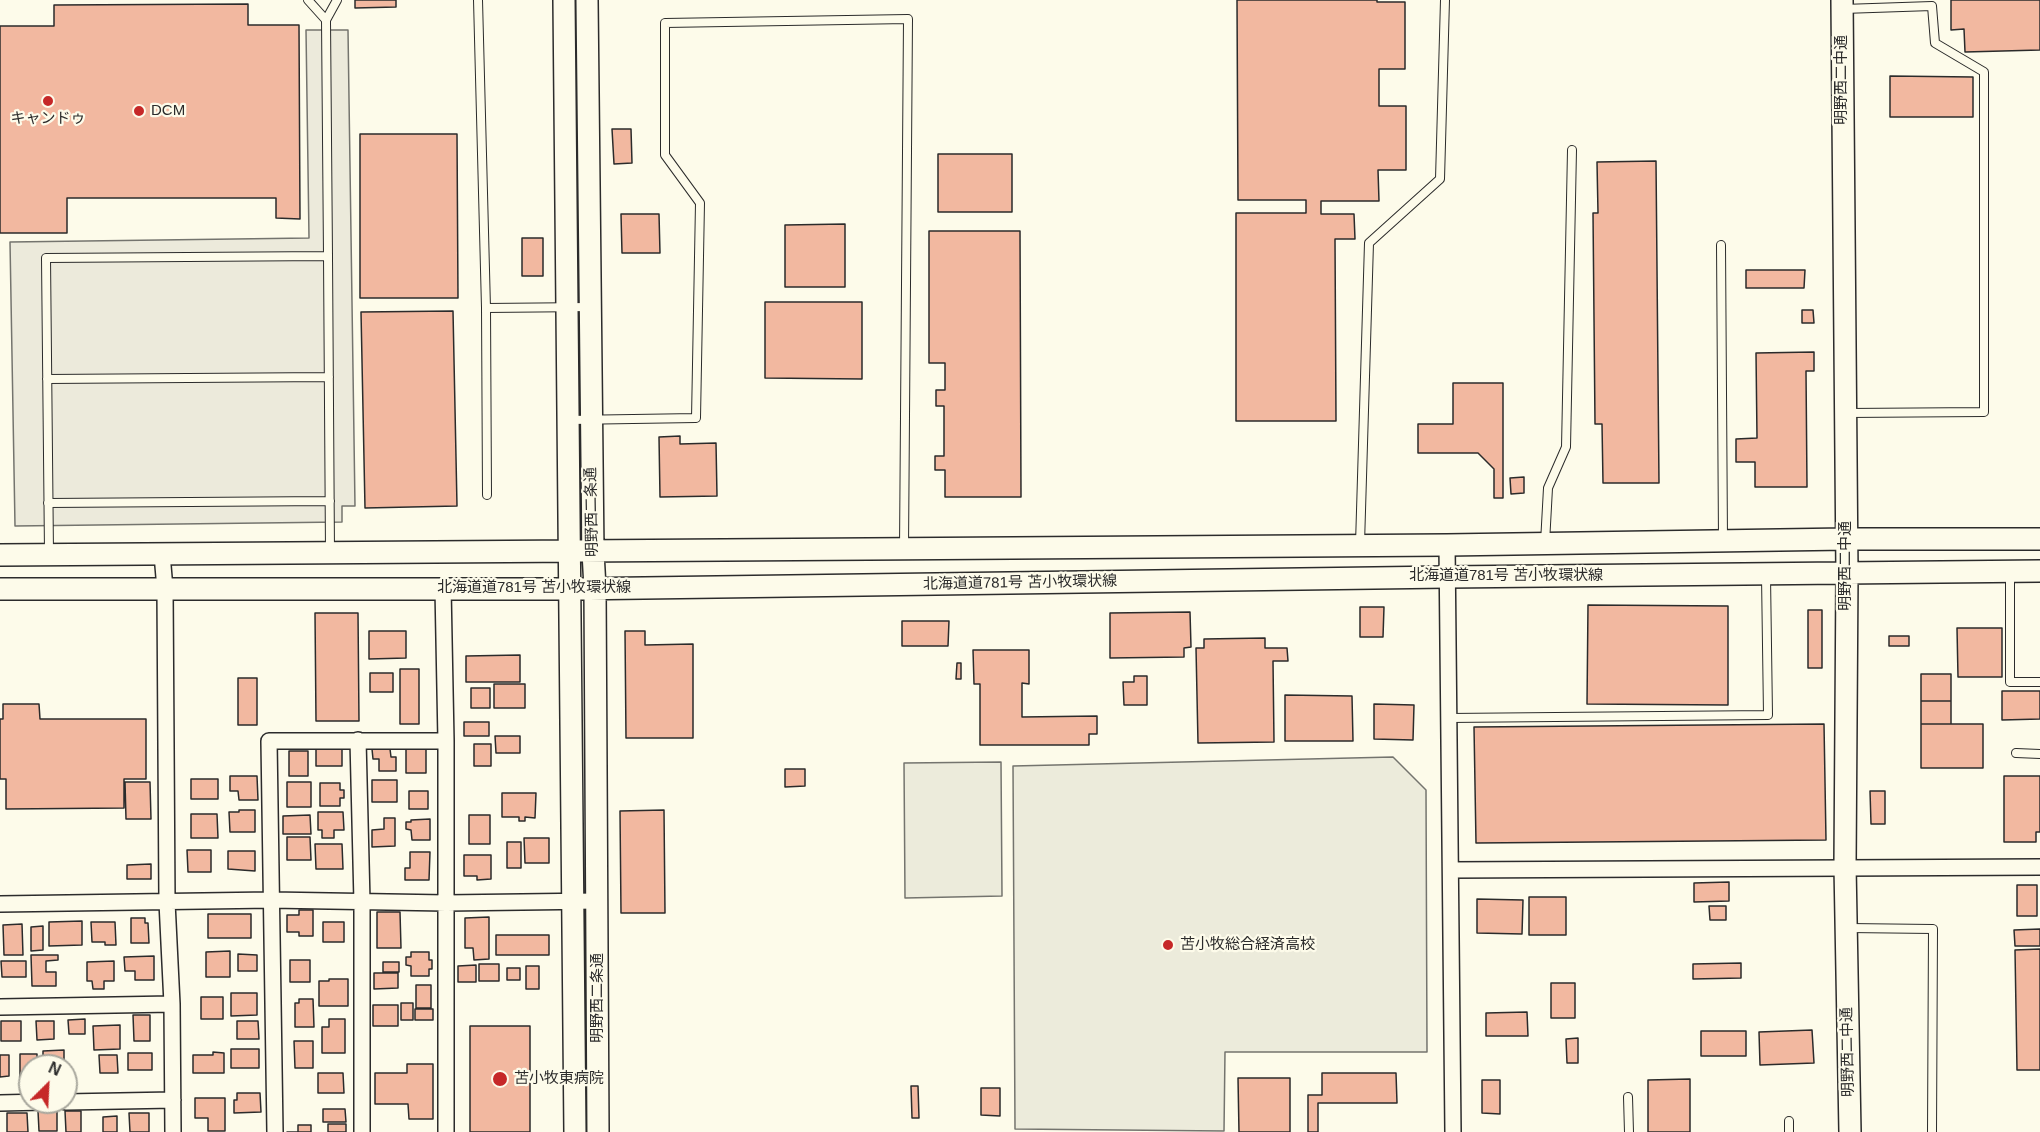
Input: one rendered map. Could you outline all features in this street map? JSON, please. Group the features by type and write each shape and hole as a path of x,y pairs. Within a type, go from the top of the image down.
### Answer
{"main road":[{"name":"明野西二条通","path":"564,0 575,1132"},
{"name":"明野西二条通","path":"587,0 592,552 595,588 598,1132"},
{"name":"明野西二中通","path":"1842,5 1846,539 1845,866 1850,1132"},
{"name":"北海道道781号 苫小牧環状線","path":"0,555 2040,539"},
{"name":"北海道道781号 苫小牧環状線","path":"0,589 571,589 1447,577 2040,572"}],"street":[{"path":"1447,545 1453,1132"},
{"path":"162,554 165,589 166,902 172,1004 172,1132"},
{"path":"443,588 446,741 446,1132"},
{"path":"358,740 362,902 362,1132"},
{"path":"275,1132 269,741 446,741"},
{"path":"1451,870 1845,866 2040,867"},
{"path":"0,904 271,900 446,903 598,901"},
{"path":"0,1008 172,1004"},
{"path":"78,1102 173,1100"},
{"path":"0,1103 18,1103"}],"lane":[{"path":"308,0 326,20"},
{"path":"330,553 326,20 337,0"},
{"path":"478,0 486,308 486,495"},
{"path":"1360,546 1369,243 1440,179 1445,0"},
{"path":"1842,5 1932,6 1935,43 1984,72 1983,412 1845,413"},
{"path":"568,420 696,418 700,203 665,155 665,23 908,19 904,549"},
{"path":"1545,544 1548,489 1566,447 1572,150"},
{"path":"1721,244 1723,541"},
{"path":"49,555 46,258 328,256"},
{"path":"486,308 590,307"},
{"path":"47,379 329,377"},
{"path":"48,503 330,501"},
{"path":"2010,572 2010,682 2040,682"},
{"path":"1449,718 1768,715 1766,575"},
{"path":"2016,753 2040,754"},
{"path":"1846,928 1933,929 1932,1132"},
{"path":"1628,1097 1629,1132"},
{"path":"1789,1121 1789,1132"}],"shaded area":[{"path":"306,30 348,30 355,506 342,506 342,522 15,526 10,242 309,238"},
{"name":"苫小牧総合経済高校","path":"1393,757 1426,790 1427,1052 1225,1052 1224,1131 1015,1129 1013,766"},
{"path":"1001,762 1002,896 905,898 904,763"}],"building":[{"path":"355,0 396,0 396,7 355,8"},
{"path":"1237,0 1405,2 1405,69 1379,69 1379,106 1406,106 1406,170 1378,170 1379,201 1321,201 1321,214 1354,214 1355,239 1335,239 1336,421 1236,421 1236,213 1306,213 1306,200 1238,200"},
{"path":"1951,0 2040,0 2040,50 1965,52 1964,29 1951,30"},
{"path":"248,4 248,25 299,25 300,219 276,218 276,198 67,198 67,233 0,233 0,26 54,26 54,5"},
{"path":"1890,76 1973,77 1973,117 1890,117"},
{"path":"612,129 631,129 632,163 614,164"},
{"path":"360,134 457,134 458,298 360,298"},
{"path":"938,154 1012,154 1012,212 938,212"},
{"path":"1656,161 1659,483 1603,483 1602,424 1595,424 1593,213 1598,213 1597,162"},
{"path":"621,214 659,214 660,253 622,253"},
{"path":"845,224 845,287 785,287 785,225"},
{"path":"929,231 1020,231 1021,497 945,497 945,470 935,470 935,456 944,456 944,406 936,406 936,390 945,390 945,363 929,363"},
{"path":"522,238 543,238 543,276 522,276"},
{"path":"1746,270 1805,270 1804,288 1746,288"},
{"path":"765,302 862,302 862,379 765,378"},
{"path":"1802,310 1813,310 1814,323 1802,323"},
{"path":"453,311 457,506 365,508 361,312"},
{"path":"1814,352 1814,371 1806,371 1807,487 1755,487 1755,462 1736,462 1736,439 1757,438 1756,353"},
{"path":"1453,383 1503,383 1503,498 1494,498 1494,469 1478,453 1418,453 1418,424 1453,424"},
{"path":"680,436 680,444 716,443 717,496 660,497 659,437"},
{"path":"1524,477 1524,493 1511,494 1510,478"},
{"path":"1588,605 1728,606 1728,705 1587,704"},
{"path":"1360,607 1384,607 1383,637 1360,637"},
{"path":"1808,610 1822,610 1822,668 1808,668"},
{"path":"1190,612 1191,647 1184,648 1184,657 1110,658 1110,613"},
{"path":"315,613 358,613 359,721 316,721"},
{"path":"902,621 949,621 948,646 902,646"},
{"path":"1957,628 2002,628 2002,677 1958,677"},
{"path":"369,631 406,631 406,658 369,659"},
{"path":"625,631 645,631 645,645 693,644 693,738 626,738"},
{"path":"1889,636 1909,636 1909,646 1889,646"},
{"path":"1265,638 1265,648 1287,648 1288,661 1273,661 1274,742 1198,743 1196,648 1204,648 1204,639"},
{"path":"973,650 1029,650 1029,684 1022,683 1022,717 1097,716 1097,734 1089,734 1089,745 980,745 980,684 974,684"},
{"path":"520,655 520,682 466,682 466,656"},
{"path":"957,663 961,663 961,679 956,679"},
{"path":"400,669 419,669 419,724 400,724"},
{"path":"370,673 393,673 393,692 370,692"},
{"path":"1921,674 1951,674 1951,701 1921,701"},
{"path":"1134,676 1147,676 1147,705 1124,705 1123,682 1134,682"},
{"path":"238,678 257,678 257,725 238,725"},
{"path":"494,684 525,684 525,708 494,708"},
{"path":"471,688 490,688 490,708 471,708"},
{"path":"2002,691 2040,691 2040,719 2002,720"},
{"path":"1285,695 1352,696 1353,741 1285,741"},
{"path":"1921,701 1951,701 1951,724 1921,724"},
{"path":"3,704 39,704 40,719 146,719 146,779 124,779 124,808 6,809 6,779 0,779 0,719 3,719"},
{"path":"1374,704 1414,705 1413,740 1374,739"},
{"path":"464,722 489,722 489,736 464,736"},
{"path":"1824,724 1826,840 1476,843 1474,727"},
{"path":"1921,724 1983,724 1983,768 1921,768"},
{"path":"495,736 520,736 520,753 496,753"},
{"path":"474,744 491,744 491,766 474,766"},
{"path":"406,747 426,747 426,773 406,773"},
{"path":"316,748 342,748 342,766 316,766"},
{"path":"372,749 390,749 391,757 396,757 396,771 379,771 379,759 373,759"},
{"path":"289,751 308,751 308,776 289,776"},
{"path":"785,769 805,769 805,786 785,787"},
{"path":"230,776 257,776 258,800 239,800 238,791 230,791"},
{"path":"2004,776 2040,776 2040,832 2036,832 2036,842 2004,842"},
{"path":"191,779 218,779 218,799 191,799"},
{"path":"372,780 397,780 397,802 372,802"},
{"path":"125,782 150,782 151,819 126,819"},
{"path":"287,782 311,782 311,807 287,807"},
{"path":"320,783 340,783 340,790 344,790 344,798 340,798 340,806 320,806"},
{"path":"409,791 428,791 428,809 409,809"},
{"path":"1870,791 1885,791 1885,824 1871,824"},
{"path":"502,793 536,793 535,818 525,817 525,821 519,821 519,817 502,817"},
{"path":"239,810 255,810 255,832 230,832 229,812 239,812"},
{"path":"664,810 665,913 621,913 620,811"},
{"path":"318,812 343,812 344,830 334,830 334,838 322,838 322,830 318,830"},
{"path":"191,814 217,814 218,838 191,838"},
{"path":"310,815 311,834 283,834 283,816"},
{"path":"469,815 490,815 490,844 469,844"},
{"path":"384,818 395,818 395,846 372,847 372,830 384,829"},
{"path":"430,819 430,840 412,840 411,830 406,829 406,822"},
{"path":"287,837 310,837 311,860 287,860"},
{"path":"524,838 549,838 549,863 525,863"},
{"path":"507,842 521,842 521,868 507,868"},
{"path":"315,844 342,844 343,869 316,869"},
{"path":"187,850 211,850 211,872 188,872"},
{"path":"228,851 255,851 255,871 228,869"},
{"path":"410,852 430,852 429,880 405,880 405,868 410,868"},
{"path":"464,855 491,855 491,879 477,880 477,876 464,876"},
{"path":"151,864 151,879 127,879 127,865"},
{"path":"1729,882 1729,901 1694,902 1694,883"},
{"path":"2017,885 2037,885 2037,916 2017,916"},
{"path":"1529,897 1566,897 1566,935 1529,935"},
{"path":"1477,899 1523,900 1522,934 1477,933"},
{"path":"1709,906 1726,906 1726,920 1710,920"},
{"path":"299,910 313,910 313,936 299,936 299,932 287,932 287,915 299,915"},
{"path":"377,912 400,912 401,948 377,948"},
{"path":"208,914 251,914 251,938 208,938"},
{"path":"489,917 489,959 474,960 473,948 465,948 465,918"},
{"path":"131,918 145,918 145,923 148,923 149,943 131,943"},
{"path":"82,921 82,945 49,946 49,922"},
{"path":"91,922 115,922 116,945 92,942"},
{"path":"323,922 344,922 344,942 323,942"},
{"path":"22,924 23,955 4,955 3,925"},
{"path":"43,926 43,950 31,951 31,927"},
{"path":"2040,929 2040,946 2015,946 2014,930"},
{"path":"496,935 549,935 549,955 496,955"},
{"path":"2040,949 2040,1070 2017,1070 2015,950"},
{"path":"230,951 230,977 206,977 206,952"},
{"path":"411,952 429,952 432,969 429,969 429,976 411,976 411,966 406,965 406,957 411,957"},
{"path":"238,954 257,955 257,971 238,971"},
{"path":"31,955 58,955 58,960 46,961 46,972 56,972 56,986 32,986"},
{"path":"154,956 154,980 135,980 135,971 125,971 124,957"},
{"path":"290,960 310,960 310,982 290,982"},
{"path":"1,961 26,961 26,977 2,977"},
{"path":"114,961 114,981 104,981 104,989 93,989 92,981 87,981 87,962"},
{"path":"383,962 399,962 399,972 383,972"},
{"path":"1741,963 1741,978 1693,979 1693,964"},
{"path":"479,964 499,964 499,981 479,981"},
{"path":"476,965 476,982 458,982 458,966"},
{"path":"526,966 539,966 539,989 526,989"},
{"path":"507,968 520,968 520,980 507,980"},
{"path":"374,973 398,973 398,988 374,989"},
{"path":"329,979 348,979 348,1006 319,1006 319,981 329,981"},
{"path":"1551,983 1575,983 1575,1018 1551,1018"},
{"path":"416,985 431,985 431,1008 416,1008"},
{"path":"231,993 257,993 257,1015 231,1016"},
{"path":"201,997 223,997 223,1019 201,1019"},
{"path":"299,999 313,999 314,1027 295,1027 295,1003 299,1003"},
{"path":"401,1003 413,1003 413,1020 401,1020"},
{"path":"373,1005 398,1005 398,1026 373,1026"},
{"path":"415,1009 433,1009 433,1020 415,1020"},
{"path":"1527,1012 1528,1036 1486,1036 1486,1013"},
{"path":"133,1015 150,1015 150,1041 134,1041"},
{"path":"85,1019 85,1034 69,1034 68,1020"},
{"path":"329,1019 345,1019 345,1053 322,1053 322,1027 329,1027"},
{"path":"1,1021 21,1021 21,1041 1,1041"},
{"path":"36,1021 54,1021 54,1039 37,1040"},
{"path":"237,1021 258,1021 259,1039 237,1039"},
{"path":"120,1025 120,1049 94,1050 93,1026"},
{"name":"苫小牧東病院","path":"470,1026 530,1026 530,1132 470,1132"},
{"path":"1812,1030 1814,1063 1760,1065 1759,1032"},
{"path":"1701,1031 1746,1031 1746,1056 1701,1056"},
{"path":"1578,1038 1578,1063 1567,1063 1566,1039"},
{"path":"294,1041 313,1041 313,1068 295,1068"},
{"path":"231,1049 259,1049 259,1068 231,1068"},
{"path":"64,1050 64,1054 43,1054 43,1051"},
{"path":"213,1052 224,1053 224,1073 193,1073 193,1055 213,1055"},
{"path":"128,1053 152,1053 152,1070 128,1070"},
{"path":"0,1055 9,1055 9,1076 0,1077"},
{"path":"99,1055 117,1055 118,1073 100,1073"},
{"path":"407,1064 433,1064 433,1119 409,1119 408,1104 375,1104 375,1073 407,1073"},
{"path":"318,1073 343,1073 344,1093 318,1093"},
{"path":"1322,1073 1396,1073 1397,1103 1318,1103 1318,1132 1308,1132 1308,1095 1322,1095"},
{"path":"1238,1078 1290,1078 1290,1132 1239,1132"},
{"path":"1690,1079 1690,1132 1648,1132 1648,1080"},
{"path":"1482,1080 1500,1080 1500,1114 1482,1113"},
{"path":"911,1086 918,1086 919,1118 912,1118"},
{"path":"981,1088 1000,1088 1000,1116 981,1115"},
{"path":"237,1093 260,1093 261,1112 234,1113 234,1100 237,1100"},
{"path":"195,1098 225,1098 225,1131 208,1131 208,1118 195,1118"},
{"path":"323,1109 345,1109 346,1122 323,1122"},
{"path":"78,1111 81,1111 81,1132 66,1132 65,1114 78,1114"},
{"path":"7,1113 27,1114 28,1132 7,1132"},
{"path":"129,1113 149,1113 149,1132 130,1132"},
{"path":"38,1114 57,1114 57,1131 39,1131"},
{"path":"117,1116 117,1132 103,1132 103,1117"},
{"path":"328,1124 346,1124 346,1132 328,1132"},
{"path":"298,1125 311,1125 311,1132 298,1132"}],"place":[{"name":"キャンドゥ","path":"48,101"},
{"name":"DCM","path":"139,111"},
{"name":"苫小牧総合経済高校","path":"1168,945"},
{"name":"苫小牧東病院","path":"500,1079"}]}
